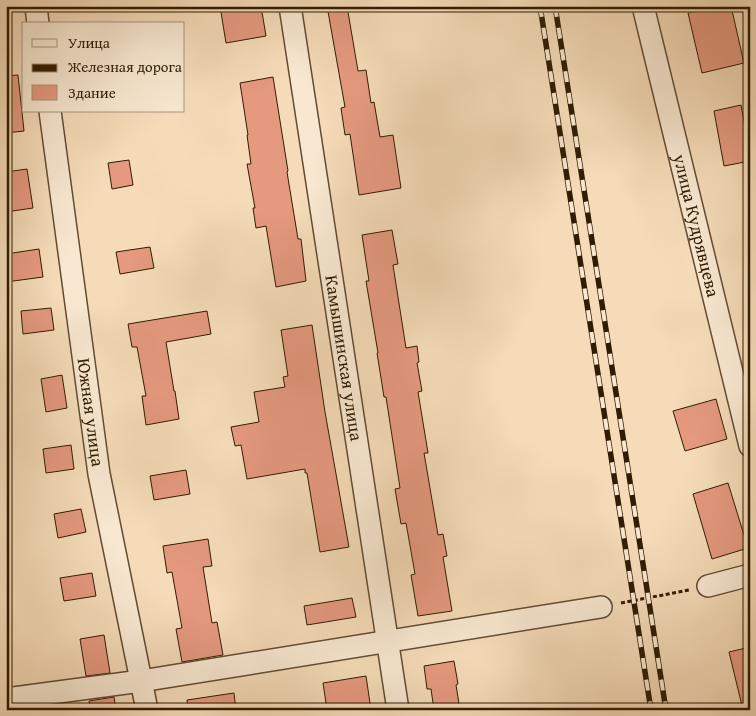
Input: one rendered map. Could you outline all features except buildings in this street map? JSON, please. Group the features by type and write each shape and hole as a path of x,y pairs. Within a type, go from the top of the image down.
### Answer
{"street":[{"path":"36,6 38,22"},
{"name":"Камышинская улица","path":"290,6 398,710"},
{"name":"улица Кудрявцева","path":"643,6 750,446"},
{"name":"Южная улица","path":"50,112 99,474 147,710"},
{"path":"708,586 750,575"},
{"path":"6,699 141,682 601,607"}],"path":[{"path":"601,607 708,586"}],"railway":[{"path":"540,6 651,710"},
{"path":"555,6 666,710"}]}
